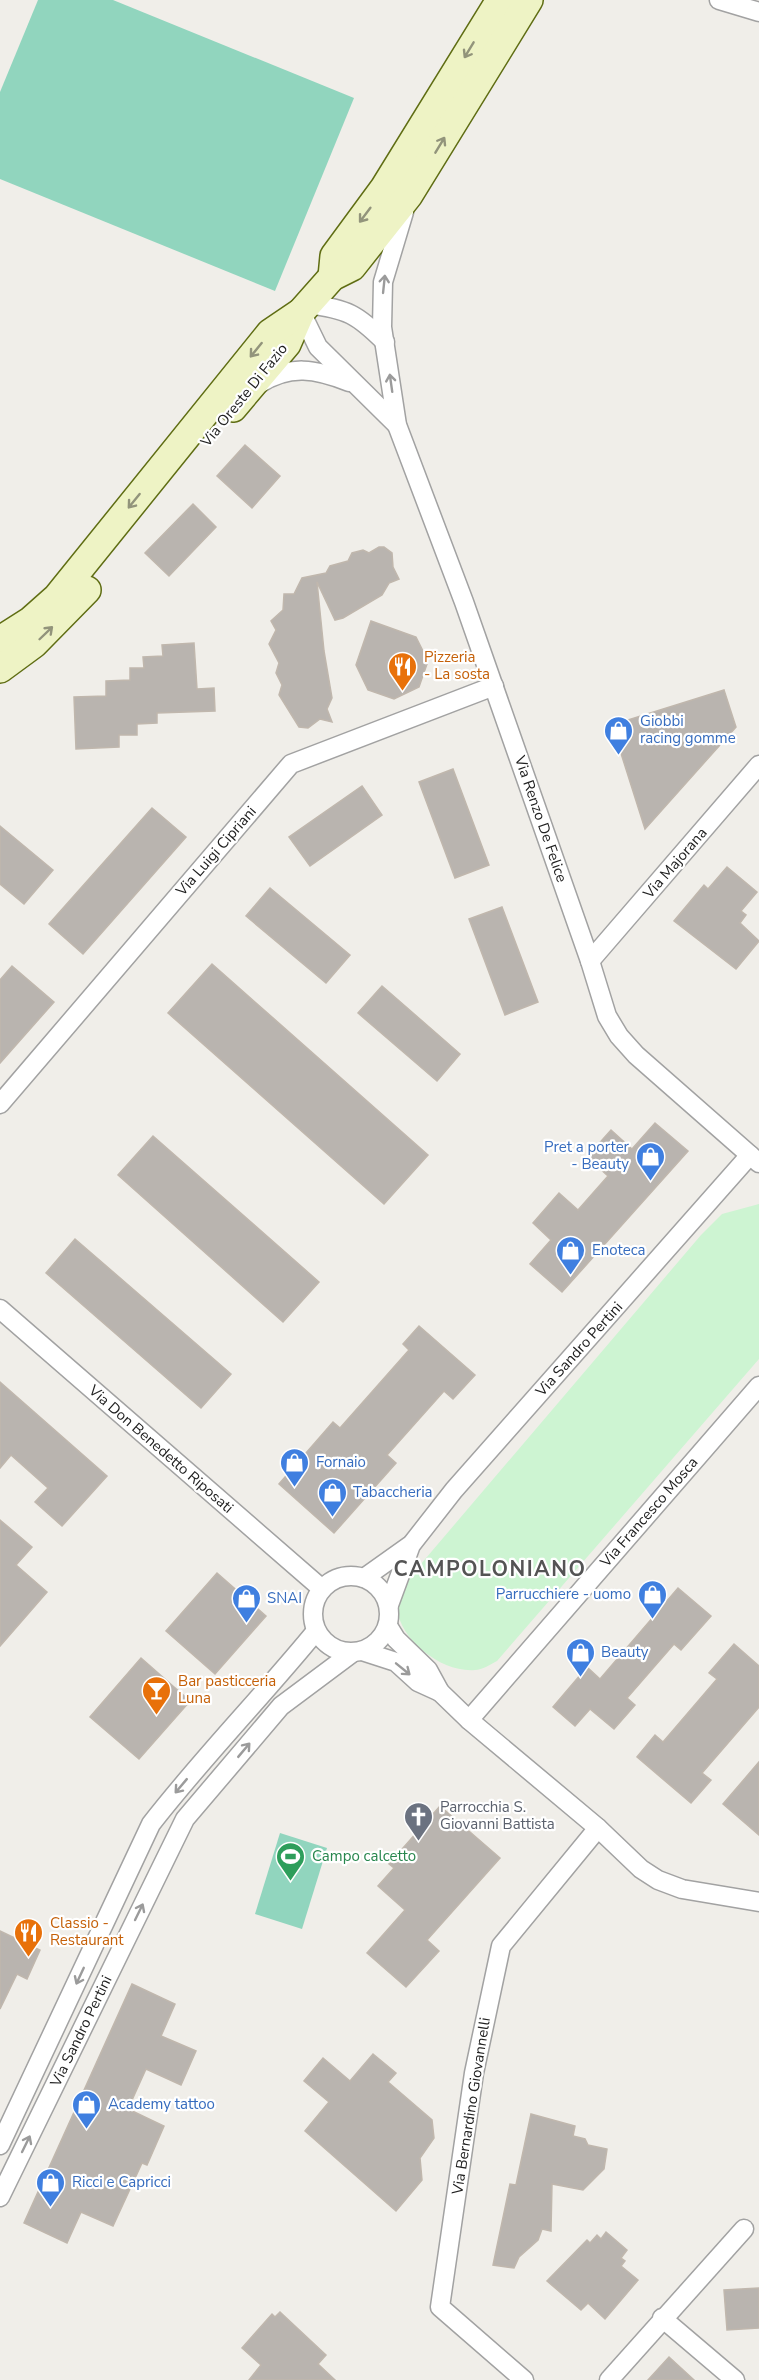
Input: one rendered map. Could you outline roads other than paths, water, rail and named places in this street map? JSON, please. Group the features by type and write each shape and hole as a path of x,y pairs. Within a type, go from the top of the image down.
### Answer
{"street":[{"path":"332,277 334,256 384,189 500,0"},
{"path":"304,308 332,277 352,267 410,195 529,0"},
{"path":"719,0 759,12"},
{"path":"397,425 385,342 383,282 393,242 410,195"},
{"path":"304,308 339,308 364,320 385,342"},
{"path":"304,308 318,347 397,425"},
{"name":"Via Oreste Di Fazio","path":"0,669 34,644 72,608 244,393 287,344 304,308"},
{"name":"Via Oreste Di Fazio","path":"0,640 30,621 57,597 270,333 304,308"},
{"path":"244,393 273,375 302,369 320,371 352,383"},
{"name":"Via Renzo De Felice","path":"397,425 494,686 607,1016 619,1036 636,1055 754,1159"},
{"name":"Via Luigi Cipriani","path":"0,1104 291,764 494,686"},
{"name":"Via Majorana","path":"590,961 759,765"},
{"name":"Via Sandro Pertini","path":"364,1578 411,1545 454,1490 754,1159"},
{"name":"Via Don Benedetto Riposati","path":"0,1310 321,1588"},
{"name":"Via Francesco Mosca","path":"469,1720 759,1386"},
{"name":"Via Sandro Pertini","path":"388,1605 411,1545"},
{"path":"357,1652 382,1637 388,1626 388,1605 379,1588 364,1578 341,1576 321,1588 312,1609 316,1631 330,1647 396,1662 418,1682 440,1692"},
{"path":"388,1626 396,1639 428,1670 440,1692 469,1720 598,1828 641,1869 657,1880 682,1889 759,1902"},
{"name":"Via Sandro Pertini","path":"0,2145 151,1824 181,1784 265,1694 316,1631"},
{"name":"Via Sandro Pertini","path":"0,2197 185,1820 281,1706 357,1652"},
{"name":"Via Bernardino Giovannelli","path":"524,2380 440,2307 474,2073 501,1946 598,1828"},
{"path":"609,2380 662,2318 744,2229"},
{"path":"662,2318 735,2380"}],"place":[{"name":"Pizzeria - La sosta","path":"403,692"},
{"name":"Giobbi racing gomme","path":"619,756"},
{"name":"Pret a porter - Beauty","path":"650,1182"},
{"name":"Enoteca","path":"571,1276"},
{"name":"Fornaio","path":"295,1488"},
{"name":"Tabaccheria","path":"332,1518"},
{"name":"Parrucchiere - uomo","path":"652,1620"},
{"name":"SNAI","path":"246,1624"},
{"name":"Beauty","path":"580,1678"},
{"name":"Bar pasticceria Luna","path":"157,1716"},
{"name":"Parrocchia S. Giovanni Battista","path":"419,1842"},
{"name":"Campo calcetto","path":"291,1882"},
{"name":"Classio - Restaurant","path":"29,1958"},
{"name":"Academy tattoo","path":"87,2130"},
{"name":"Ricci e Capricci","path":"51,2208"}],"district":[{"name":"CAMPOLONIANO","path":"490,1569"}]}
